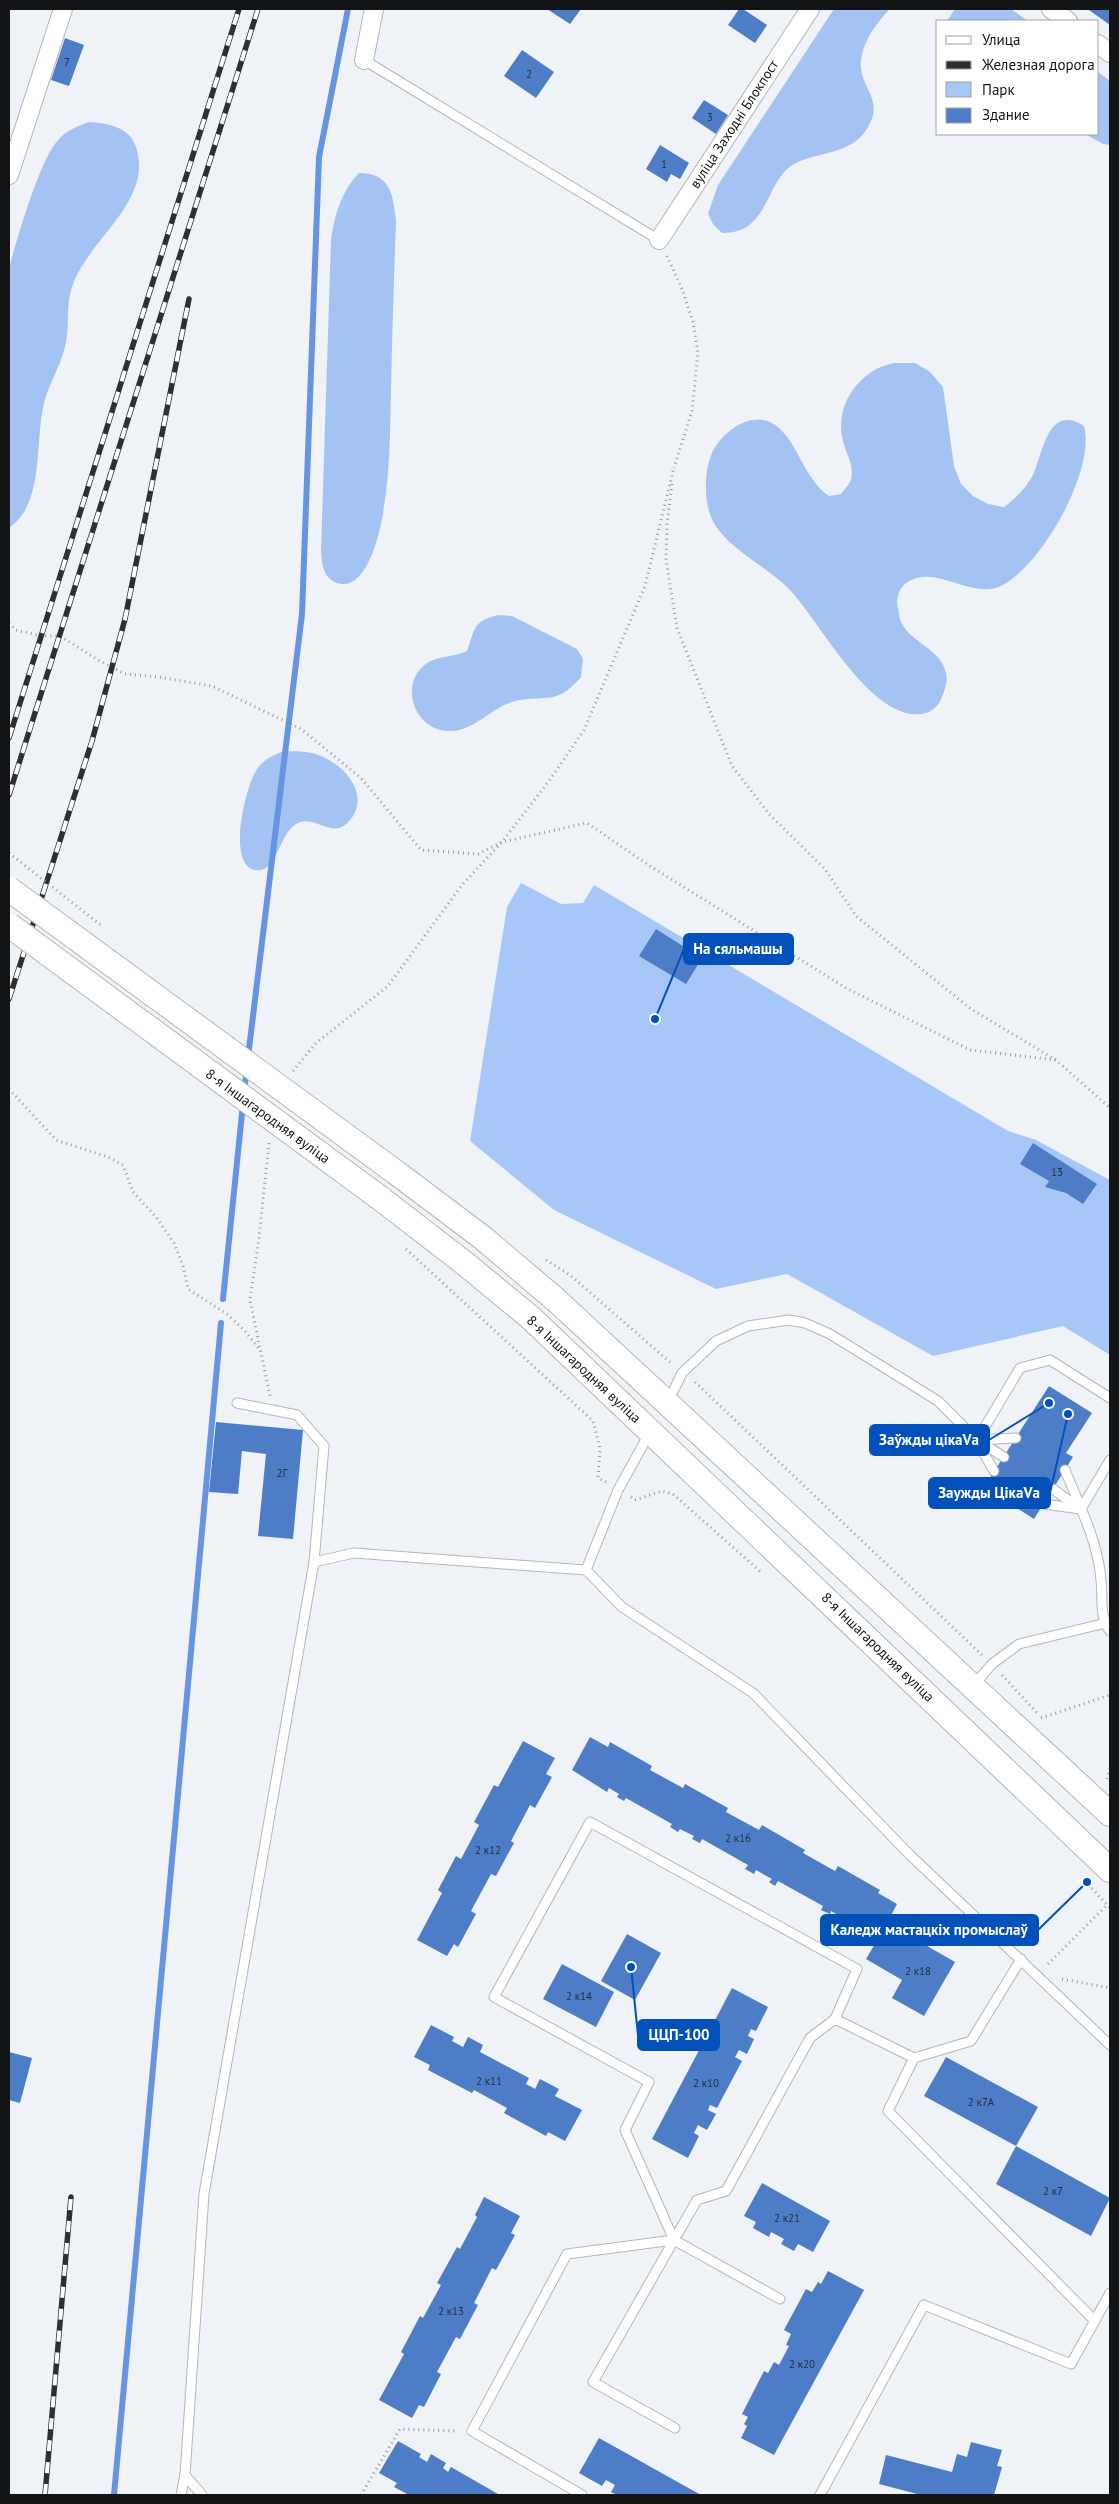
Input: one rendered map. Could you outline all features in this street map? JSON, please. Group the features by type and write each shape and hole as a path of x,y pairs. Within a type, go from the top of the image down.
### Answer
{"main road":[{"path":"9,889 398,1174 497,1250 668,1402 974,1685 1110,1814"},
{"name":"8-я Іншагародняя вуліца","path":"9,924 380,1198 463,1262 530,1318 651,1431 1110,1870"},
{"path":"651,1431 668,1402"},
{"path":"948,1714 974,1685"}],"street":[{"path":"10,167 63,9"},
{"path":"364,60 374,9"},
{"name":"вуліца Заходні Блокпост","path":"659,240 810,9"},
{"path":"1050,9 1066,20"},
{"path":"1099,45 1110,53"}],"lane":[{"path":"364,60 659,240"},
{"path":"668,1402 682,1373 716,1341 748,1326 789,1320 805,1322 830,1334 938,1401 977,1440 1004,1457"},
{"path":"977,1440 1020,1368 1050,1360 1110,1398"},
{"path":"181,2495 185,2475 204,2194 314,1562 324,1446 297,1415 237,1402"},
{"path":"586,1570 618,1490 651,1431"},
{"path":"977,1440 1016,1438"},
{"path":"977,1440 994,1471"},
{"path":"1081,1510 1110,1460"},
{"path":"1065,1470 1091,1534 1110,1631"},
{"path":"1053,1490 1081,1510"},
{"path":"1044,1504 1081,1510"},
{"path":"314,1562 354,1553 586,1570 622,1607 753,1693 910,1855 1110,2044"},
{"path":"974,1685 992,1664 1019,1644 1107,1622"},
{"path":"674,2240 625,2130 649,2082 494,1996 590,1822 857,1969 835,2019 810,2038 726,2190 696,2200 674,2240 593,2382 675,2428"},
{"path":"835,2019 914,2058 971,2041 1021,1959"},
{"path":"914,2058 888,2111 1094,2320"},
{"path":"582,2495 472,2431 568,2254 674,2240 780,2299"},
{"path":"820,2495 924,2305 1071,2364 1110,2293"},
{"path":"185,2475 202,2495"}],"path":[{"path":"292,1072 316,1043 388,986 462,885 502,842 549,781 584,730 645,586 674,468 692,412 698,353 693,322 682,289 659,240"},
{"path":"674,468 667,524 666,560 677,628 732,766 769,814 825,869 856,916 971,1009 1056,1060 1110,1108"},
{"path":"9,623 16,630 41,636 60,636 98,660 125,674 158,676 212,686 301,729 362,778 421,850 478,854 502,842 587,823 650,866 846,988 970,1050 1056,1060"},
{"path":"9,1089 56,1140 123,1165 133,1192 156,1217 174,1243 183,1266 188,1289 227,1314 245,1331 261,1352"},
{"path":"270,1133 260,1238 250,1300 272,1410"},
{"path":"404,1248 593,1421 600,1448 598,1478 635,1500 662,1491 673,1494 763,1574"},
{"path":"538,1255 570,1274 682,1373 706,1390 992,1664 1047,1723"},
{"path":"1040,1717 1110,1694"},
{"path":"1109,1781 1110,1768"},
{"path":"1100,1773 1109,1781"},
{"path":"1037,1975 1107,1905 1110,1908"},
{"path":"1037,1975 1110,1988"},
{"path":"361,2495 400,2428 472,2431"}],"green space":[{"path":"521,883 561,904 583,903 594,885 1008,1131 1036,1140 1110,1180 1110,1355 1063,1326 933,1356 787,1274 716,1289 554,1210 470,1141 507,907"}],"shaded area":[{"path":"834,9 890,9 869,36 861,61 863,77 871,96 874,110 868,127 862,136 846,147 808,158 787,169 779,179 759,215 750,224 738,231 722,233 713,224 708,214 718,185"},
{"path":"955,9 1011,9 1027,20 948,20"},
{"path":"1099,73 1110,81 1110,145 1103,144 1087,135 1099,135"},
{"path":"89,122 117,127 133,140 139,166 136,184 119,216 84,263 72,286 69,300 66,343 42,412 34,485 29,502 21,516 9,528 9,268 30,200 44,163 59,139 66,133"},
{"path":"359,173 370,174 384,181 391,194 396,221 389,452 383,513 379,534 370,560 364,571 347,584 337,583 329,578 323,566 321,551 331,240 343,196"},
{"path":"894,363 915,363 930,372 943,387 954,466 961,484 973,496 988,504 1004,507 1013,500 1033,475 1049,434 1062,421 1072,421 1084,426 1086,445 1082,466 1074,490 1063,514 1034,557 1018,574 1003,585 991,589 978,589 940,578 927,577 915,579 904,585 900,590 897,602 901,622 912,635 938,658 947,676 939,703 931,711 921,714 902,712 883,701 865,685 847,665 789,589 722,534 714,523 706,497 708,466 712,453 729,431 754,420 772,423 781,430 788,438 812,479 820,488 829,496 841,494 852,477 850,461 841,431 841,421 846,402 857,384 865,377 878,368"},
{"path":"498,615 512,616 577,649 583,659 581,677 564,693 548,698 512,702 465,728 447,731 435,728 419,714 414,704 413,682 418,672 431,661 467,651 479,623"},
{"path":"281,752 312,753 331,761 348,776 354,785 357,795 357,806 353,816 340,828 327,827 313,822 298,823 286,834 268,866 262,870 255,870 246,865 242,854 240,840 244,806 248,791 259,766"}],"building":[{"path":"547,9 581,9 570,24"},
{"path":"739,9 743,9 767,25 755,43 728,25"},
{"path":"1110,9 1110,25 1089,10"},
{"path":"65,38 84,45 69,86 51,80"},
{"path":"522,50 554,72 536,98 504,76"},
{"path":"704,100 728,115 716,134 692,118"},
{"path":"660,145 689,163 680,179 671,174 667,182 646,169"},
{"path":"656,929 702,958 686,984 639,956"},
{"path":"1033,1143 1097,1184 1083,1204 1066,1193 1045,1187 1049,1181 1020,1164"},
{"path":"1049,1386 1092,1413 1066,1453 1073,1457 1034,1519 984,1487"},
{"path":"216,1422 303,1430 293,1539 258,1536 266,1454 242,1451 238,1494 209,1492"},
{"path":"590,1737 608,1747 610,1742 652,1766 650,1770 683,1788 685,1784 728,1808 726,1812 759,1830 762,1825 805,1850 803,1853 835,1871 838,1866 880,1890 878,1893 897,1904 887,1923 955,1962 924,2016 892,1998 902,1980 866,1959 879,1937 853,1922 851,1926 844,1922 845,1919 831,1911 830,1914 821,1910 823,1906 778,1881 775,1886 769,1882 772,1879 756,1870 754,1874 745,1869 748,1865 702,1839 700,1843 692,1839 694,1836 680,1829 678,1832 670,1827 672,1824 626,1798 624,1801 617,1797 619,1794 609,1788 607,1792 572,1770"},
{"path":"523,1741 555,1758 546,1774 552,1777 535,1808 530,1805 511,1841 514,1843 496,1876 491,1874 471,1911 476,1914 458,1947 454,1944 447,1956 417,1940 442,1893 438,1890 456,1856 461,1859 479,1825 474,1822 494,1785 498,1787"},
{"path":"627,1934 661,1953 635,2000 601,1981"},
{"path":"562,1964 614,1992 596,2027 543,1999"},
{"path":"732,1988 768,2007 756,2031 751,2029 748,2036 754,2039 747,2054 739,2050 735,2057 742,2061 717,2108 710,2105 708,2110 716,2114 707,2130 698,2125 694,2133 699,2136 688,2158 652,2139"},
{"path":"431,2025 454,2037 452,2041 463,2047 468,2037 483,2045 480,2052 529,2078 526,2084 535,2089 540,2079 559,2089 555,2096 582,2110 565,2141 548,2132 546,2136 504,2113 507,2108 474,2090 472,2093 428,2070 430,2065 414,2057"},
{"path":"9,2052 32,2058 20,2103 9,2100"},
{"path":"946,2057 1038,2107 1016,2146 924,2096"},
{"path":"1016,2146 1110,2198 1091,2236 996,2184"},
{"path":"762,2183 830,2221 813,2252 798,2244 794,2251 781,2244 784,2239 771,2232 769,2237 753,2228 756,2222 744,2216"},
{"path":"484,2197 520,2216 511,2233 515,2235 496,2270 492,2268 474,2303 478,2305 460,2339 456,2337 437,2372 441,2374 424,2407 419,2405 412,2418 379,2400 404,2354 401,2352 420,2316 423,2318 441,2285 437,2283 457,2247 460,2249 477,2217 475,2215"},
{"path":"828,2271 864,2290 774,2455 741,2438 747,2426 744,2424 748,2417 742,2414 764,2371 768,2373 774,2362 779,2365 789,2346 786,2345 791,2334 784,2330 806,2289 812,2292 818,2282 821,2284"},
{"path":"599,2438 701,2495 617,2495 611,2492 615,2485 606,2480 602,2486 579,2473"},
{"path":"398,2441 421,2454 419,2457 427,2462 431,2454 446,2463 443,2468 448,2472 451,2467 498,2494 409,2495 394,2487 397,2483 379,2473"},
{"path":"971,2442 1002,2450 997,2466 1002,2467 994,2495 921,2495 879,2484 886,2455 952,2472 957,2454 967,2457"}],"waterway":[{"path":"248,1057 302,614 319,157 348,9"},
{"path":"244,1091 247,1069"},
{"path":"223,1299 243,1104"},
{"path":"114,2495 221,1323"}],"railway":[{"path":"9,738 239,9"},
{"path":"9,795 258,9"},
{"path":"9,999 92,741 125,619 189,299"},
{"path":"45,2495 71,2197"}],"place":[{"name":"На сяльмашы","path":"655,1019"},
{"name":"Заўжды цікаVа","path":"1049,1403"},
{"name":"Заужды ЦікаVа","path":"1068,1414"},
{"name":"Каледж мастацкіх промыслаў","path":"1087,1882"},
{"name":"ЦЦП-100","path":"631,1967"}]}
